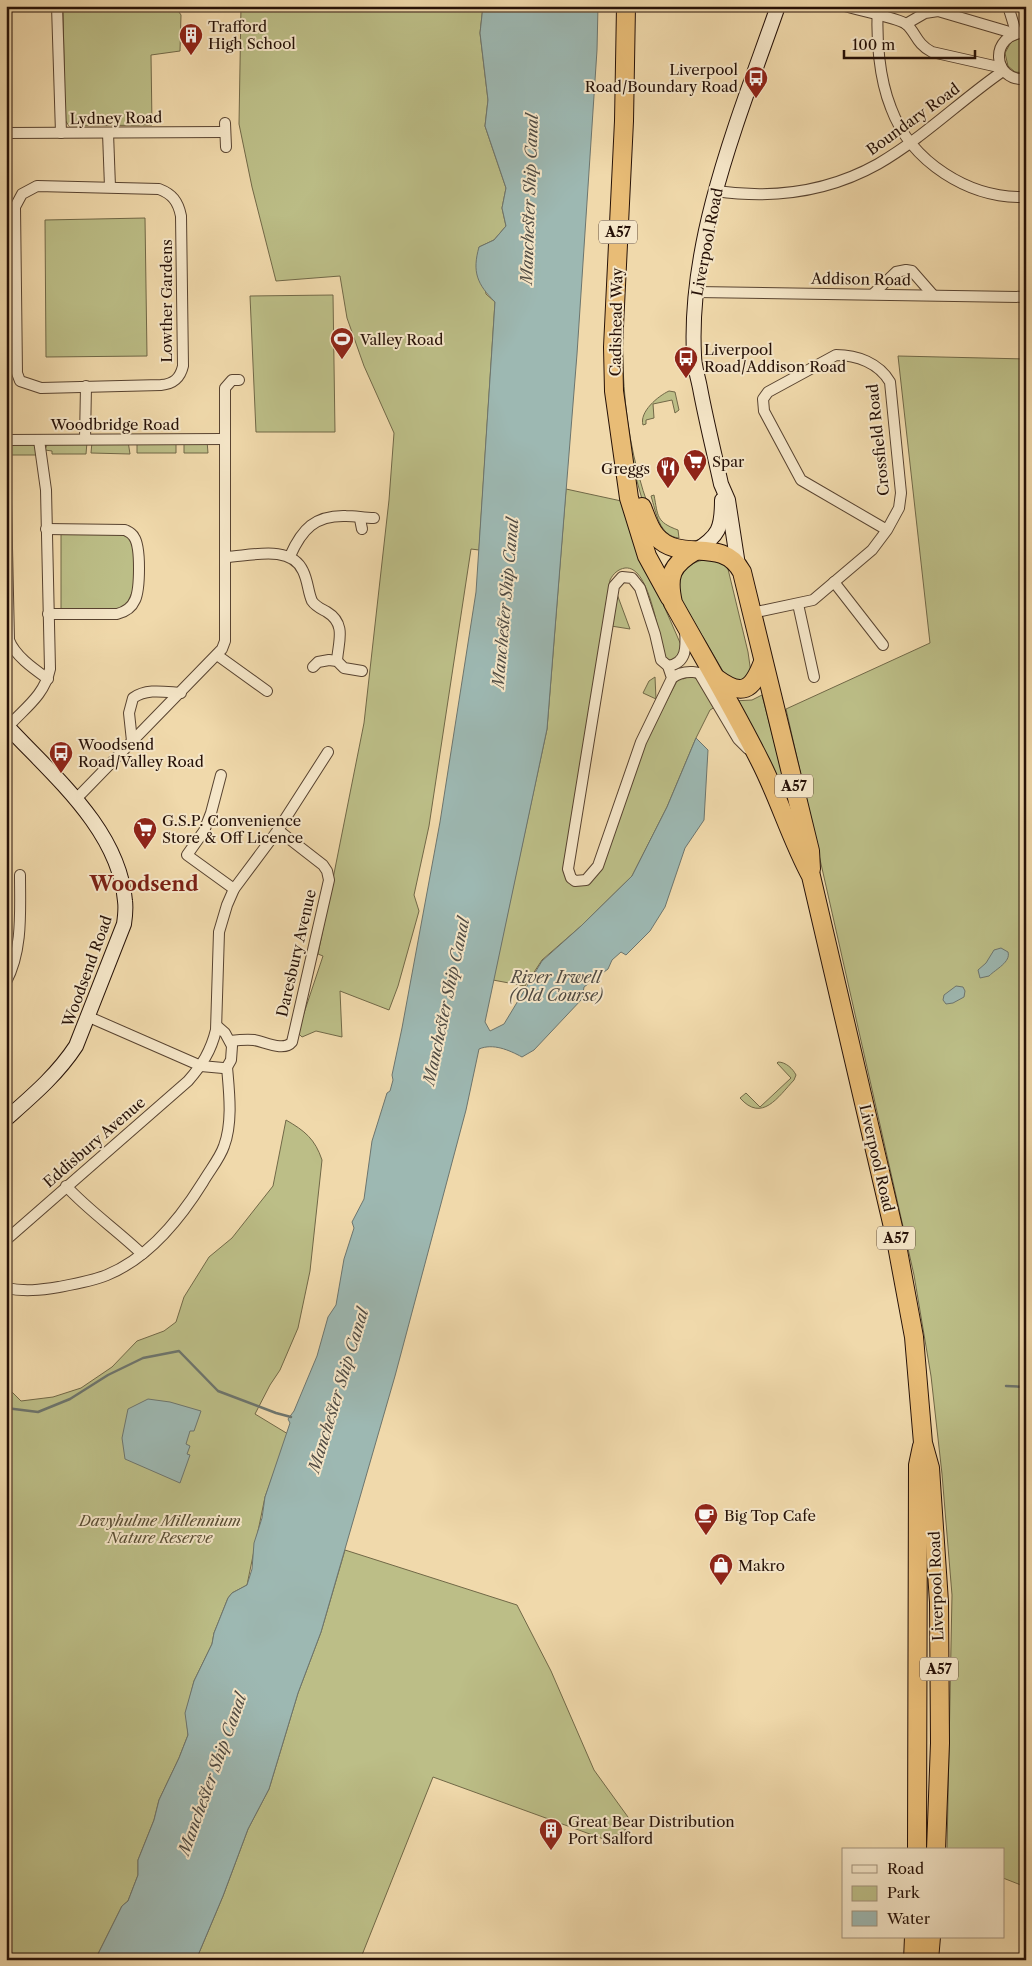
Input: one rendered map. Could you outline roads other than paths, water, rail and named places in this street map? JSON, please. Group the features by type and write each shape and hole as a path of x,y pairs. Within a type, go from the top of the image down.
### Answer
{"highway":[{"name":"Cadishead Way","path":"626,6 624,121 613,348 614,391 629,498 642,541 660,582 673,603"},
{"name":"Cadishead Way","path":"624,458 650,529 663,543 672,548 695,551"},
{"name":"A57","path":"707,676 684,623 673,603 670,582 674,569 682,559 695,551 716,551 738,565 745,580 763,662"},
{"path":"707,676 736,690 744,689 757,678 763,662"},
{"name":"Liverpool Road","path":"763,662 810,851 811,876 896,1240 914,1337 923,1443 930,1468 939,1602 940,1758 936,1848"},
{"name":"Liverpool Road","path":"707,676 760,762 781,807 799,854 811,876"},
{"name":"Liverpool Road","path":"916,1848 918,1465 923,1443"},
{"path":"913,1960 914,1938"},
{"path":"929,1960 930,1938"}],"main road":[{"name":"Liverpool Road","path":"738,565 728,500 721,484 694,357 693,324 704,245 716,191 726,155 778,6"},
{"name":"Liverpool Road","path":"695,551 714,537 721,523 721,484"},
{"name":"Woodsend Road","path":"6,1119 43,1086 66,1062 76,1046 124,924 125,902 118,871 108,844 76,799 7,727"}],"street":[{"path":"57,6 61,133"},
{"path":"845,6 878,11 906,24 917,40 932,52 1002,68"},
{"path":"1008,6 1018,33"},
{"path":"878,11 878,45 888,99 896,119 910,142 930,164 954,180 974,189 995,194 1026,197"},
{"path":"906,24 925,13 938,11 1018,33"},
{"path":"1018,33 1004,41 998,57 1002,68 1011,77 1026,80"},
{"name":"Boundary Road","path":"716,191 761,195 804,191 845,179 867,170 910,142 1002,68"},
{"name":"Lydney Road","path":"6,133 108,133 225,127 226,147"},
{"path":"108,133 110,187"},
{"name":"Lowther Gardens","path":"37,186 110,187 159,189 167,192 179,206 183,366 181,374 170,384 41,388 20,381 17,373 15,207 22,194 37,186"},
{"path":"873,294 896,272 906,270 912,271 933,296"},
{"name":"Addison Road","path":"696,292 1026,297"},
{"name":"Crossfield Road","path":"752,613 813,600 872,550 887,530 899,508 901,493 890,382 877,365 845,355 836,355 768,392 763,399 764,411 801,480 887,530"},
{"path":"76,799 218,655 225,641 225,388 232,380 239,380"},
{"path":"85,439 86,386"},
{"name":"Woodbridge Road","path":"6,440 224,439"},
{"path":"7,727 41,693 50,670 46,490 39,440"},
{"path":"6,502 9,640 12,646 31,666 48,679"},
{"path":"290,556 302,534 310,525 321,519 348,516 361,524 374,518"},
{"path":"46,529 125,530 134,536 138,549 138,592 128,610 117,614 48,614"},
{"path":"226,557 281,554 290,556 301,566 312,601 318,608 334,617 338,623 341,632 337,661"},
{"path":"672,678 668,666 661,660 655,634 640,588 632,578 622,577 614,586 568,870 571,878 575,881 586,880 598,866 641,742 672,678 685,671 707,676"},
{"path":"834,582 883,645"},
{"path":"798,604 814,677"},
{"path":"668,666 675,665 683,658 686,642 684,623"},
{"path":"218,655 267,691"},
{"path":"313,667 323,660 337,661 344,668 362,671"},
{"path":"132,741 130,713 133,698 138,694 148,692 181,692"},
{"name":"Eddisbury Avenue","path":"6,1240 188,1081 201,1066 212,1046 216,1026 219,932 222,917 234,889 278,830 328,752"},
{"path":"221,775 204,831 187,855 234,889"},
{"name":"Daresbury Avenue","path":"230,1041 253,1040 283,1047 289,1046 292,1042 328,880 324,865 278,830"},
{"path":"7,980 14,964 18,938 20,876"},
{"path":"88,1017 201,1066 227,1067"},
{"path":"6,1288 40,1290 76,1284 107,1275 125,1266 142,1254 182,1215 224,1146 229,1113 227,1067 232,1054 230,1041 216,1026"},
{"path":"66,1186 83,1204 142,1254"}],"water":[{"path":"483,6 598,6 597,50 577,354 547,729 485,1022 490,1031 504,1024 542,961 632,876 667,807 696,738 708,750 704,820 685,848 665,907 650,931 626,955 621,952 612,960 608,969 584,987 582,999 534,1050 522,1057 495,1047 479,1049 466,1110 395,1376 321,1632 298,1693 269,1789 248,1829 196,1960 95,1960 122,1906 128,1901 138,1875 138,1860 154,1820 159,1800 188,1735 185,1713 194,1681 212,1644 214,1633 228,1598 232,1593 247,1585 252,1569 254,1543 262,1518 265,1497 290,1423 288,1419 294,1411 317,1356 328,1317 336,1305 344,1259 354,1228 352,1222 364,1199 372,1141 393,1080 392,1075 440,822 476,592 495,302 480,283 476,264 479,247 494,240 506,226 502,208 506,188 485,126 488,100 480,33"},
{"path":"1001,948 1008,952 1005,962 989,976 980,978 978,970 986,963 994,950"},
{"path":"956,986 963,987 965,991 964,997 953,1003 946,1004 943,1000 944,995"},
{"path":"148,1399 170,1402 201,1411 194,1431 190,1431 186,1444 190,1446 187,1454 190,1455 180,1483 125,1459 122,1438 128,1409"}],"waterway":[{"path":"6,1408 38,1412 70,1399 108,1375 143,1358 179,1351 218,1391 291,1417"},
{"path":"1006,1386 1026,1387"}],"place":[{"name":"Trafford High School","path":"191,56"},
{"name":"Liverpool Road/Boundary Road","path":"756,99"},
{"name":"Valley Road","path":"342,360"},
{"name":"Liverpool Road/Addison Road","path":"686,379"},
{"name":"Spar","path":"695,482"},
{"name":"Greggs","path":"668,489"},
{"name":"Woodsend Road/Valley Road","path":"61,774"},
{"name":"G.S.P. Convenience Store & Off Licence","path":"145,850"},
{"name":"Big Top Cafe","path":"706,1536"},
{"name":"Makro","path":"721,1586"},
{"name":"Great Bear Distribution Port Salford","path":"551,1851"}],"district":[{"name":"Woodsend","path":"144,884"}],"water label":[{"name":"Manchester Ship Canal","path":"529,199"},
{"name":"Manchester Ship Canal","path":"505,603"},
{"name":"River Irwell (Old Course)","path":"556,986"},
{"name":"Manchester Ship Canal","path":"446,1001"},
{"name":"Manchester Ship Canal","path":"338,1390"},
{"name":"Manchester Ship Canal","path":"212,1774"}],"park label":[{"name":"Davyhulme Millennium Nature Reserve","path":"160,1528"}]}
